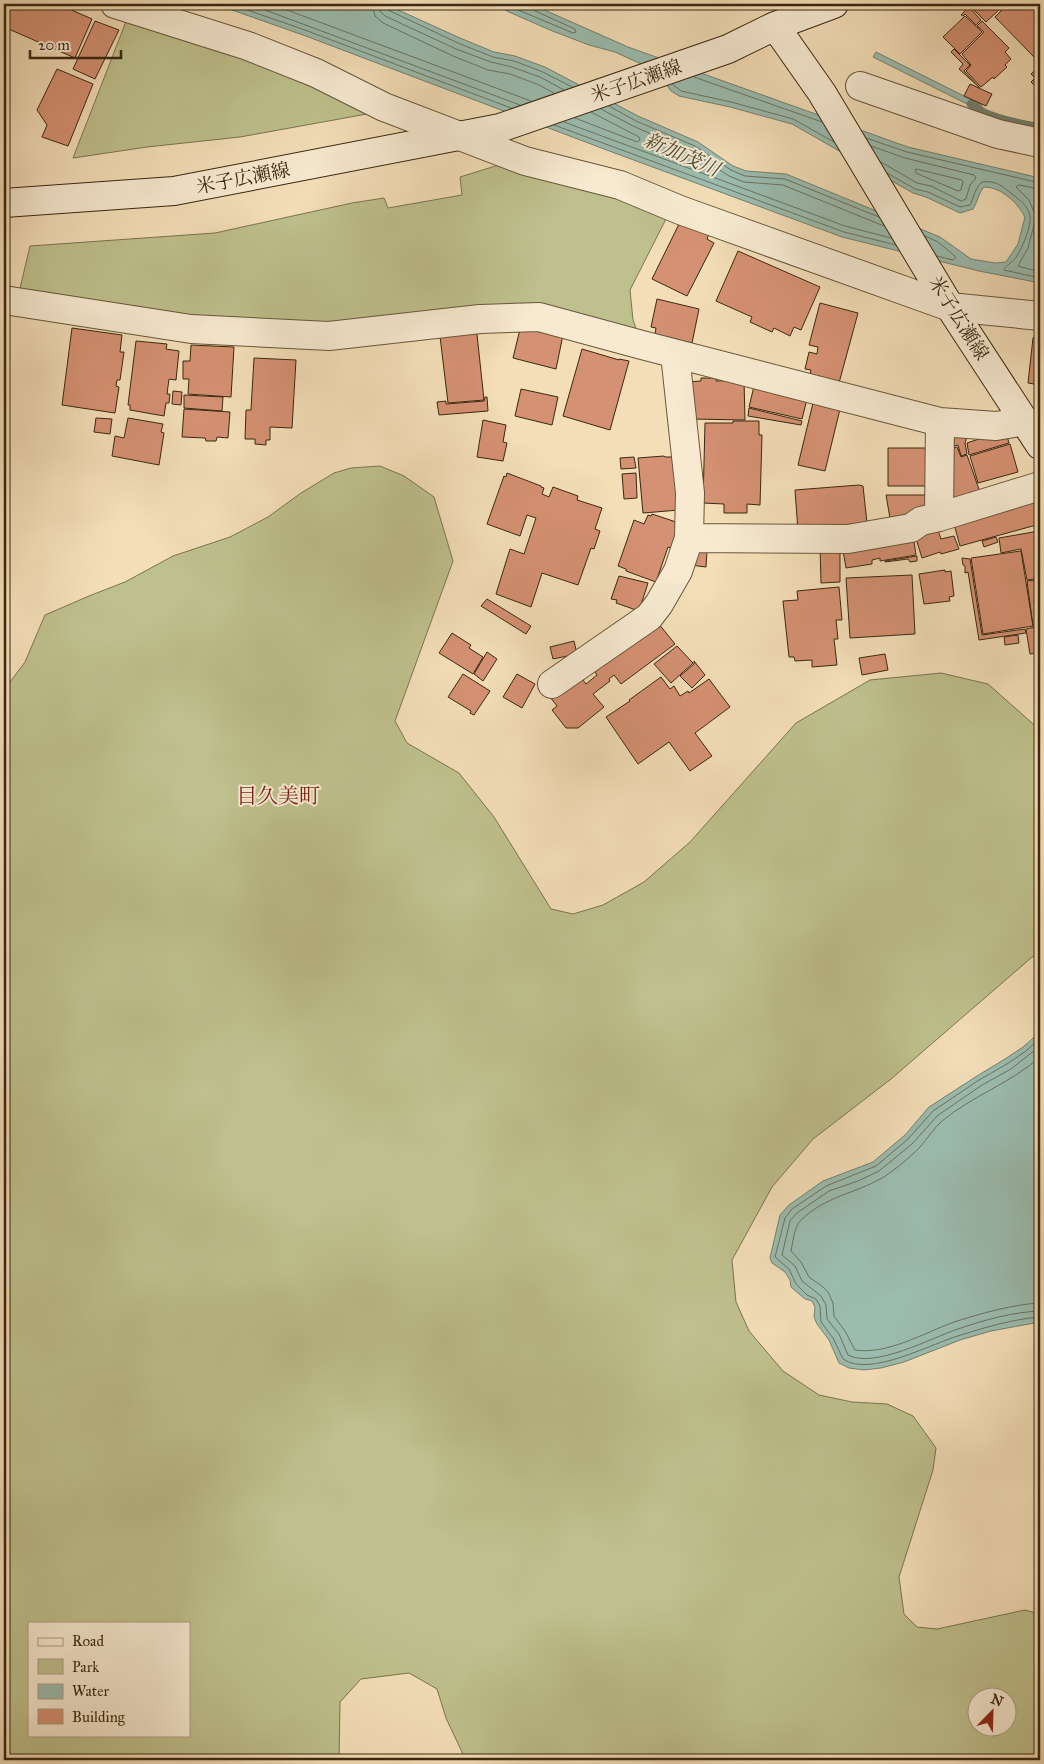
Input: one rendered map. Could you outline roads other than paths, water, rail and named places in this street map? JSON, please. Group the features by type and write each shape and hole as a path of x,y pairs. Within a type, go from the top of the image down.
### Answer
{"street":[{"path":"115,4 248,46 316,73 384,106 525,161 620,185 680,210 945,298 1040,316"},
{"path":"775,26 834,4"},
{"name":"米子広瀬線","path":"4,203 174,191 500,128 728,49 775,26 822,93 945,298 1040,445"},
{"path":"860,86 998,134 1040,143"},
{"path":"4,300 191,329 329,336 480,319 539,317 940,422 996,426 1026,421"},
{"path":"552,684 649,617 678,571 690,538 690,493 675,354"},
{"path":"939,517 940,422"},
{"path":"690,538 848,539 911,528 921,521 1040,486"}],"water":[{"name":"新加茂川","path":"215,4 385,4 494,52 515,56 545,67 638,116 698,142 733,166 746,171 786,174 940,237 971,259 995,263 1006,262 1018,244 1025,217 1008,196 996,190 984,187 973,209 960,213 913,193 792,124 730,107 679,96 671,91 652,69 615,52 589,45 550,30 495,4 531,4 628,47 908,147 1040,178 1040,283 979,271 842,237 303,35"},
{"path":"876,52 982,105 979,110 873,57"},
{"path":"1040,1032 1040,1322 991,1331 960,1340 904,1362 881,1368 864,1370 849,1368 839,1363 829,1340 817,1324 814,1317 815,1307 812,1301 805,1299 791,1287 790,1280 785,1272 772,1263 770,1258 780,1215 789,1205 823,1181 873,1162 905,1135 929,1107 1023,1047"}],"waterway":[{"path":"971,104 991,116 1040,128"}],"district":[{"name":"目久美町","path":"278,796"}]}
